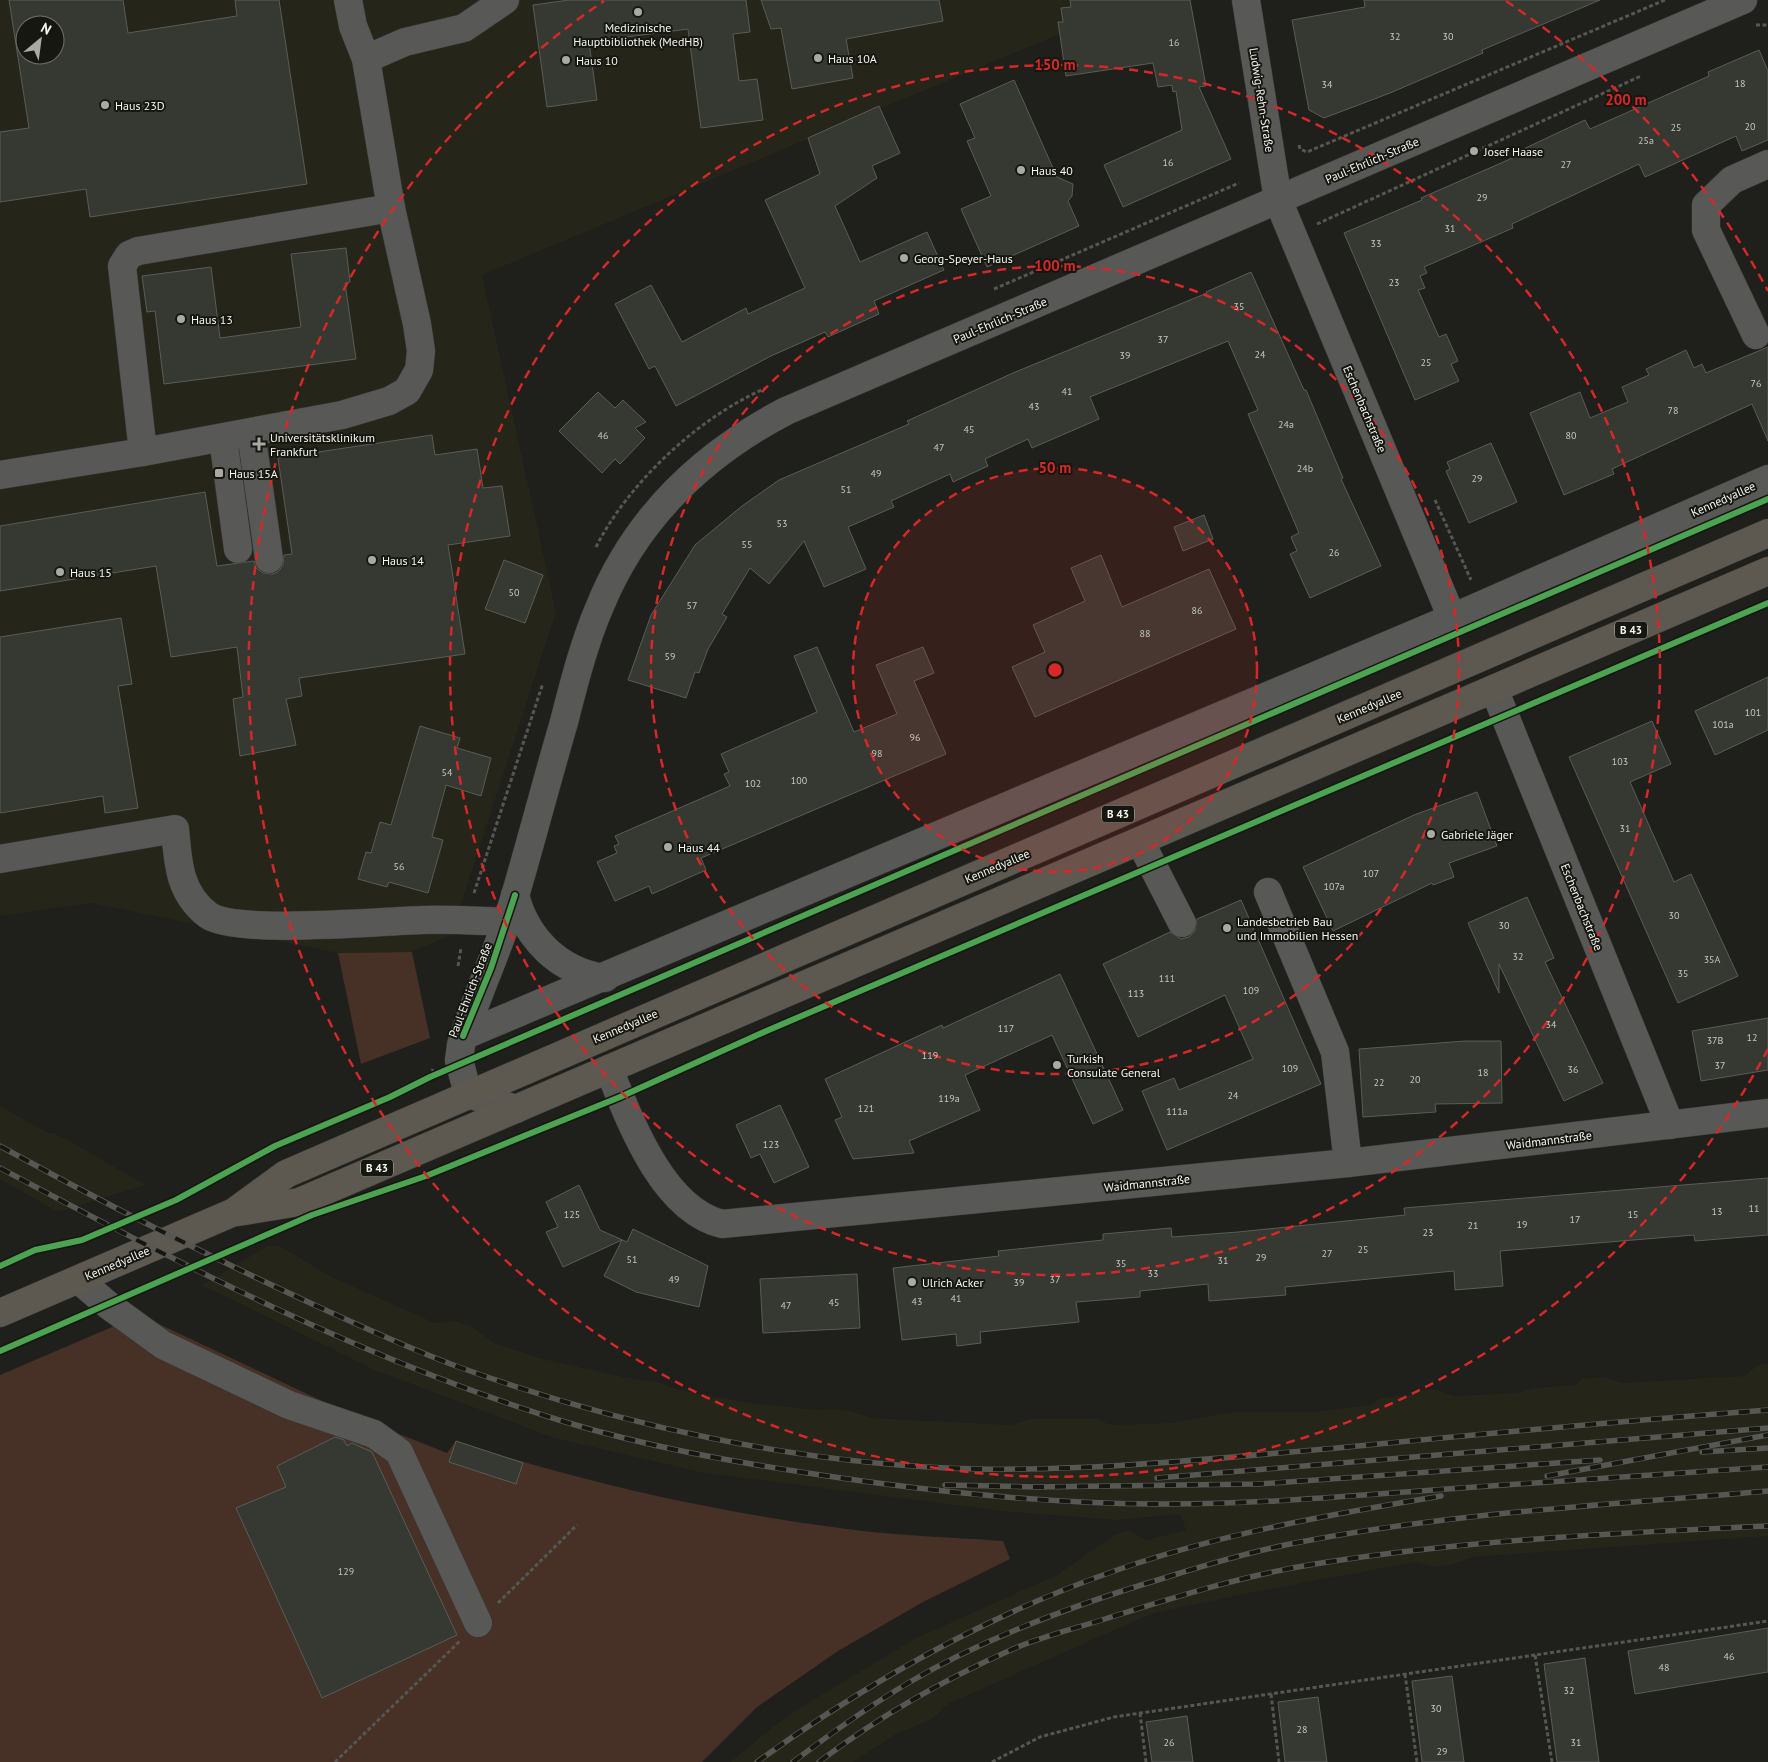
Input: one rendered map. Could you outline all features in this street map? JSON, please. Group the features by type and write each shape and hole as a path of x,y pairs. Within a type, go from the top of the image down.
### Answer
{"main road":[{"name":"Kennedyallee","path":"0,1313 234,1212 286,1174 1768,533"},
{"name":"Kennedyallee","path":"234,1212 299,1202 1768,571"}],"street":[{"path":"0,475 143,452 342,416 389,400 408,391 419,370 421,350 391,208 366,59 353,26 348,0"},
{"name":"Ludwig-Rehn-Straße","path":"1246,0 1278,200"},
{"name":"Paul-Ehrlich-Straße","path":"468,1094 459,1056 464,1036 515,895 579,666 599,608 616,570 639,534 659,508 689,476 747,434 786,411 1743,0"},
{"path":"366,59 405,42 464,28 502,1"},
{"path":"1756,335 1706,230 1706,205 1732,180 1768,164"},
{"name":"Eschenbachstraße","path":"1278,200 1452,618"},
{"path":"143,452 122,266 129,255 138,251 391,208"},
{"path":"251,432 269,558"},
{"path":"223,438 238,549"},
{"name":"Kennedyallee","path":"464,1036 605,978 1452,618 1768,479"},
{"name":"Eschenbachstraße","path":"1494,689 1670,1125"},
{"path":"0,859 175,829 178,862 188,897 209,916 256,927 466,920 506,922"},
{"path":"1140,841 1182,923"},
{"path":"1268,892 1335,1052 1348,1163"},
{"path":"515,895 526,924 537,940 556,960 580,972 605,978"},
{"name":"Waidmannstraße","path":"609,1069 641,1139 663,1179 691,1209 708,1221 722,1224 1348,1163 1768,1113"},
{"path":"468,1094 516,1109"},
{"path":"79,1280 108,1305 163,1345 288,1404 374,1434 399,1452 478,1623"}],"path":[{"path":"1298,140 1300,149 1306,152 1665,0"},
{"path":"1754,25 1768,26"},
{"path":"1316,225 1646,74"},
{"path":"991,290 1239,183"},
{"path":"595,549 608,524 653,469 688,437 730,408 771,386"},
{"path":"1434,498 1470,580 1478,577"},
{"path":"456,976 466,920 545,677"},
{"path":"430,1077 434,1067"},
{"path":"334,1762 577,1525"},
{"path":"992,1762 1040,1737 1114,1717 1768,1621"},
{"path":"1535,1655 1552,1762"},
{"path":"1405,1674 1417,1762"},
{"path":"1271,1694 1279,1762"},
{"path":"1140,1713 1146,1762"}],"shaded area":[{"name":"Universitätsklinikum Frankfurt","path":"0,0 1124,0 1125,7 482,275 556,612 451,935 412,952 338,953 91,903 0,916"},
{"path":"412,952 430,1038 361,1064 338,953"},
{"path":"0,1106 48,1133 54,1133 75,1144 146,1185 58,1212 0,1179"},
{"path":"268,1246 280,1246 332,1277 435,1323 455,1321 473,1327 494,1343 543,1359 628,1378 657,1382 676,1389 749,1403 818,1410 851,1411 871,1418 1011,1425 1031,1419 1097,1419 1111,1425 1171,1423 1233,1412 1314,1412 1371,1405 1381,1398 1436,1389 1454,1396 1518,1393 1536,1388 1575,1385 1582,1379 1605,1377 1622,1383 1744,1376 1760,1364 1768,1364 1768,1536 1473,1557 1451,1565 1435,1567 1416,1562 1238,1595 1151,1614 948,1704 932,1719 896,1734 853,1762 730,1762 788,1715 916,1638 1057,1575 1114,1535 1130,1530 1146,1540 1186,1530 1180,1514 1118,1520 1011,1512 704,1473 554,1438 375,1370 202,1285"},
{"path":"140,1315 354,1416 447,1453 456,1441 550,1470 646,1494 791,1521 881,1533 1003,1541 1010,1559 923,1602 838,1651 757,1707 702,1762 0,1762 0,1375"}],"building":[{"name":"Haus 23D","path":"9,0 123,0 128,33 237,16 235,0 279,0 307,184 90,217 86,189 0,202 0,132 29,128 19,65 65,65 65,15 15,15 15,38"},
{"name":"Haus 10","path":"569,0 746,0 750,32 733,34 739,81 757,79 763,120 701,128 688,29 589,42 597,100 547,107 533,5"},
{"name":"Haus 10A","path":"761,0 939,0 943,21 846,39 853,78 792,89 781,28 771,29"},
{"path":"1070,0 1190,0 1206,86 1199,87 1231,159 1123,207 1104,165 1182,130 1176,91 1173,92 1172,85 1158,87 1153,63 1066,76 1058,22 1063,22 1061,8 1071,7"},
{"path":"1364,0 1600,0 1482,50 1483,53 1390,93 1324,118 1309,110 1292,20 1365,7"},
{"path":"1759,50 1768,71 1768,140 1742,151 1736,136 1645,177 1639,164 1512,224 1513,228 1424,267 1427,273 1420,276 1425,288 1418,290 1439,337 1446,334 1458,361 1451,364 1459,381 1415,400 1344,233 1422,200 1421,198 1517,156 1515,153 1585,120 1590,129 1709,76 1708,72"},
{"name":"Haus 40","path":"1014,80 1057,177 1073,184 1072,196 1068,201 1079,226 987,267 961,209 991,196 967,141 975,138 960,104"},
{"name":"Georg-Speyer-Haus","path":"879,106 900,153 872,166 877,178 835,206 860,262 927,232 944,270 874,301 879,314 828,337 825,332 771,356 676,406 655,366 649,369 615,304 651,285 682,342 746,308 748,314 805,288 765,200 820,174 808,138"},
{"name":"Haus 13","path":"346,248 350,282 345,283 356,359 164,384 155,311 147,312 142,276 211,267 220,338 301,327 291,254"},
{"path":"1251,272 1304,390 1306,390 1343,478 1341,479 1381,566 1310,598 1290,554 1297,551 1291,537 1299,533 1248,414 1258,410 1228,341 1090,397 1099,419 1032,448 1028,439 985,459 988,466 953,482 950,474 891,501 894,507 848,527 866,569 824,587 804,541 769,584 750,568 722,614 727,617 708,649 699,673 695,672 686,698 628,680 651,615 695,545 742,506 779,480 909,424 907,421 1013,373 1207,293"},
{"path":"1768,347 1768,441 1752,404 1612,469 1614,474 1564,495 1530,413 1580,392 1590,418 1628,402 1622,387 1649,375 1646,369 1686,350 1694,368 1702,364 1706,373"},
{"path":"598,392 615,408 623,400 646,422 635,428 645,438 620,464 615,459 602,473 559,431"},
{"path":"432,435 435,455 477,449 483,488 502,486 510,536 448,545 465,654 299,678 302,696 286,699 296,745 240,756 233,699 243,697 237,647 171,657 156,566 0,591 0,526 205,492 217,566 254,561 256,568 263,573 272,574 278,572 283,565 284,555 292,554 278,458"},
{"path":"1491,443 1517,502 1469,523 1446,471 1450,469 1447,462"},
{"path":"1204,515 1213,539 1183,551 1174,527"},
{"path":"1101,555 1122,607 1209,569 1236,629 1035,717 1012,667 1045,652 1033,625 1085,601 1071,568"},
{"path":"504,560 543,575 525,623 485,609"},
{"path":"121,618 132,684 118,686 138,808 105,813 103,796 0,813 0,637"},
{"path":"817,647 854,732 897,714 876,665 923,647 934,673 914,681 946,754 701,858 706,870 652,894 649,886 615,901 597,862 617,853 614,846 619,844 615,836 730,786 724,774 729,772 721,754 817,712 794,656"},
{"path":"1768,677 1768,730 1715,755 1695,711"},
{"path":"1652,721 1671,764 1630,782 1674,882 1691,874 1738,976 1678,1003 1569,757"},
{"path":"420,726 460,738 457,748 491,758 481,796 446,785 432,837 443,840 428,893 389,882 387,887 358,879 366,852 371,853 380,822 391,825"},
{"path":"1477,792 1497,846 1449,863 1454,877 1433,885 1432,883 1333,931 1303,867 1414,815"},
{"path":"1527,897 1554,958 1545,962 1603,1083 1564,1101 1499,964 1499,993 1468,923"},
{"path":"1241,900 1321,1084 1167,1150 1142,1091 1174,1078 1179,1090 1253,1059 1225,995 1138,1037 1103,964 1170,932 1181,939 1189,937 1195,931 1197,919"},
{"path":"1060,974 1123,1110 1093,1124 1052,1035 965,1075 980,1110 909,1141 914,1153 853,1159 835,1120 842,1117 825,1079 942,1025 943,1028"},
{"path":"1768,1018 1768,1070 1701,1081 1692,1031"},
{"path":"1465,1041 1501,1041 1502,1103 1435,1104 1436,1112 1363,1117 1359,1049"},
{"path":"780,1105 809,1167 774,1183 760,1154 751,1158 736,1125"},
{"path":"1768,1178 1768,1235 1695,1241 1694,1235 1500,1251 1503,1286 1455,1290 1454,1271 1285,1287 1286,1295 1209,1301 1208,1284 1140,1291 1140,1297 1076,1302 1079,1322 980,1332 981,1343 957,1346 956,1334 902,1340 893,1268 999,1256 998,1251 1103,1240 1103,1234 1171,1228 1172,1237 1238,1232 1405,1215 1404,1208"},
{"path":"579,1185 600,1230 627,1242 633,1229 708,1266 699,1307 636,1292 604,1276 622,1240 563,1267 546,1232 558,1227 546,1202"},
{"path":"857,1274 860,1328 763,1333 760,1279"},
{"path":"335,1437 344,1440 347,1446 352,1443 372,1452 457,1635 322,1698 236,1508 286,1487 277,1466"},
{"path":"456,1441 523,1463 516,1484 449,1462"},
{"path":"1768,1628 1768,1672 1635,1694 1628,1651"},
{"path":"1585,1658 1599,1762 1557,1762 1544,1664"},
{"path":"1452,1676 1464,1762 1422,1762 1412,1681"},
{"path":"1318,1697 1327,1762 1285,1762 1278,1702"},
{"path":"1187,1716 1193,1762 1152,1762 1146,1722"}],"railway":[{"path":"0,1146 119,1210 240,1270 371,1331 456,1366 582,1407 647,1424 713,1438 845,1460 978,1469 1113,1466 1203,1460 1768,1410"},
{"path":"0,1168 205,1275 345,1340 417,1369 489,1397 593,1430 686,1452 750,1464 940,1491 1025,1499 1153,1504 1300,1500 1768,1467"},
{"path":"1157,1478 1768,1428"},
{"path":"1547,1476 1768,1435"},
{"path":"1702,1452 1768,1448"},
{"path":"945,1485 1035,1487 1258,1484 1600,1460"},
{"path":"793,1762 893,1692 968,1651 1063,1611 1223,1560 1285,1545 1405,1525 1526,1511 1768,1491"},
{"path":"757,1762 843,1704 931,1652 977,1628 1071,1587 1159,1556 1239,1535 1360,1510 1441,1496"},
{"path":"819,1762 888,1714 937,1686 1013,1649 1060,1632 1236,1580 1315,1564 1484,1543 1768,1526"}],"cycle path":[{"path":"0,1266 35,1250 82,1240 176,1200 275,1146 390,1097 430,1077 1768,499"},
{"path":"0,1351 312,1215 426,1176 620,1097 764,1032 1768,603"},
{"path":"463,1036 491,968 515,895"}],"place":[{"name":"Medizinische Hauptbibliothek (MedHB)","path":"638,12"},
{"name":"Haus 10A","path":"818,58"},
{"name":"Haus 10","path":"566,60"},
{"name":"Haus 23D","path":"105,105"},
{"name":"Josef Haase","path":"1474,151"},
{"name":"Haus 40","path":"1021,170"},
{"name":"Georg-Speyer-Haus","path":"904,258"},
{"name":"Haus 13","path":"181,319"},
{"name":"Universitätsklinikum Frankfurt","path":"259,444"},
{"name":"Haus 15A","path":"219,473"},
{"name":"Haus 14","path":"372,560"},
{"name":"Haus 15","path":"60,572"},
{"name":"Gabriele Jäger","path":"1431,834"},
{"name":"Haus 44","path":"668,847"},
{"name":"Landesbetrieb Bau und Immobilien Hessen","path":"1227,928"},
{"name":"Turkish Consulate General","path":"1057,1065"},
{"name":"Ulrich Acker","path":"912,1282"}]}
